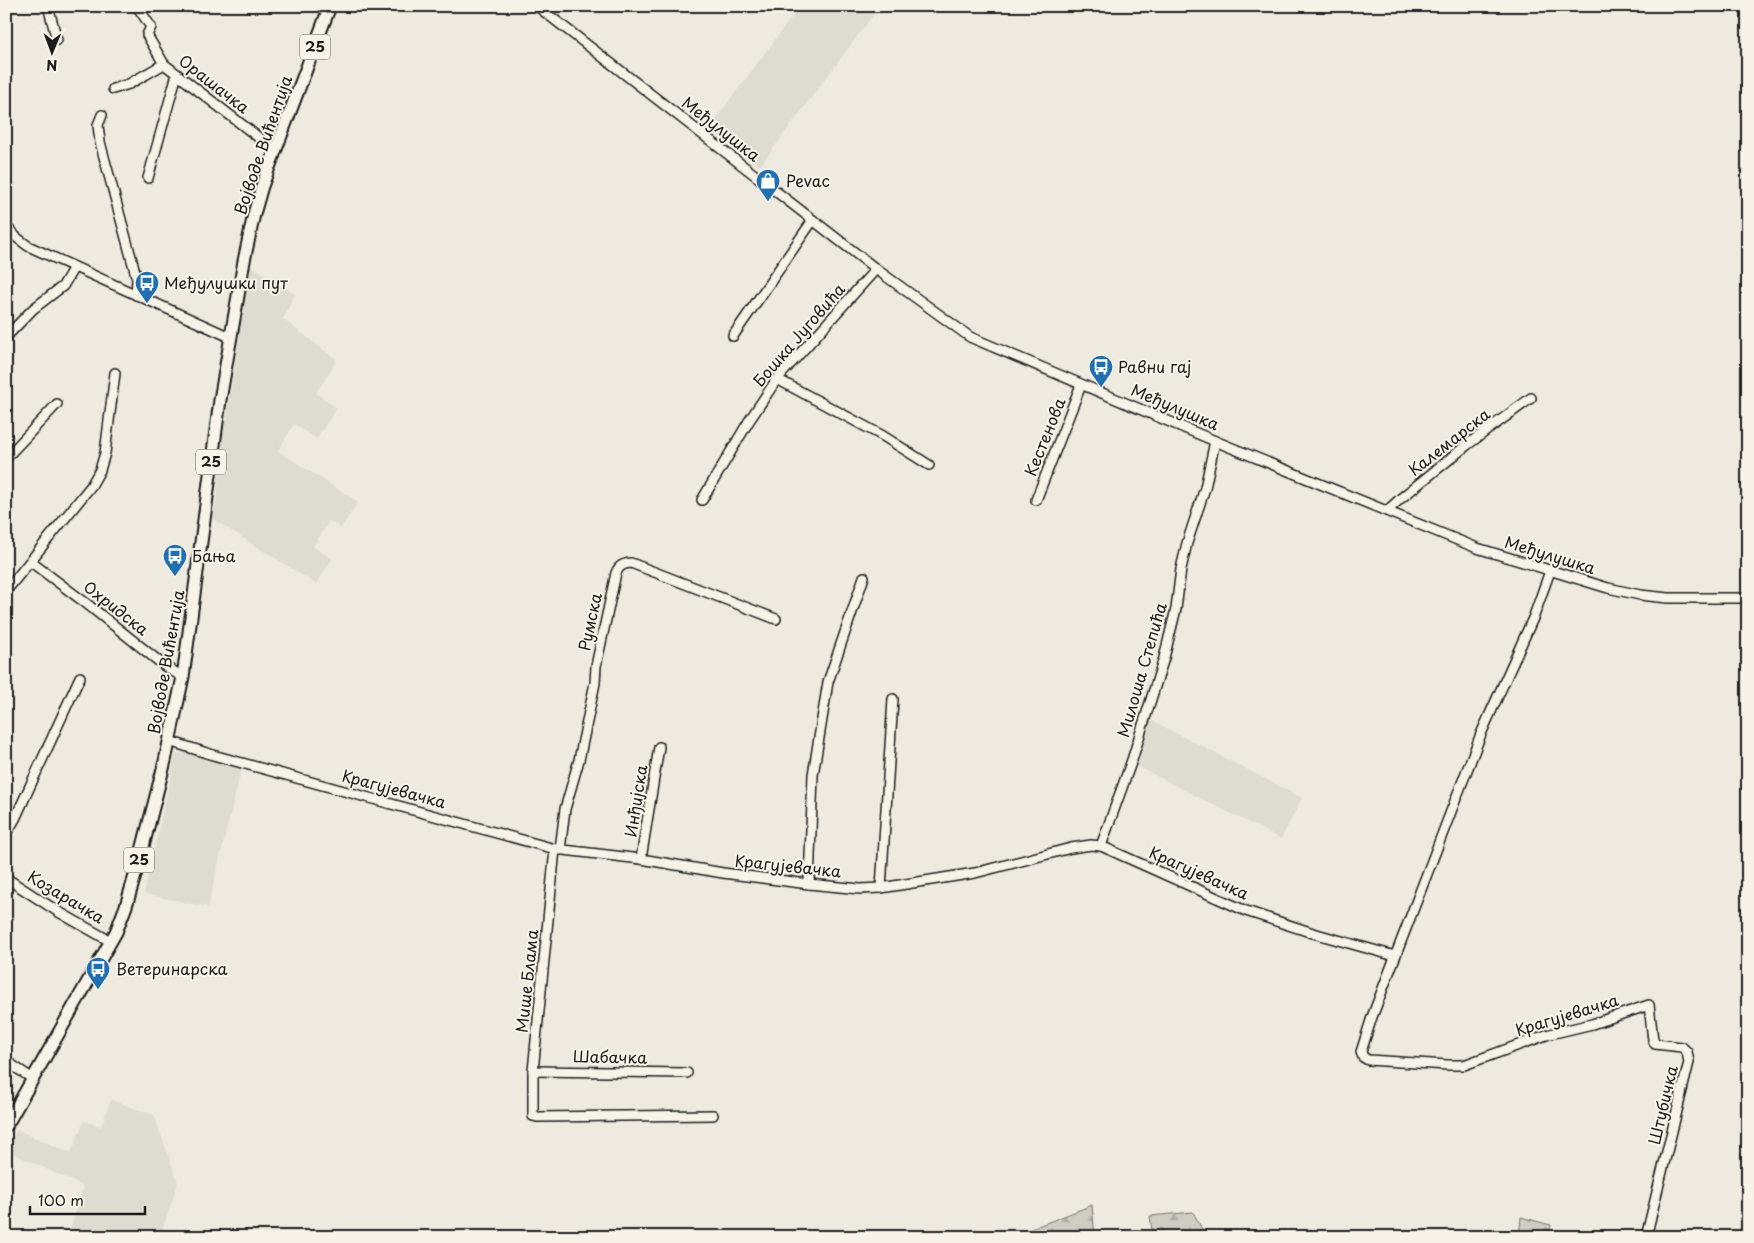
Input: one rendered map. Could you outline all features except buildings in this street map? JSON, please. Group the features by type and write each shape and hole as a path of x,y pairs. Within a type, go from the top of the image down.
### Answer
{"main road":[{"name":"Војводе Вићентија","path":"6,1126 110,942 130,895 183,678 212,454 230,337 254,214 262,186 330,6"}],"street":[{"path":"48,6 57,40"},
{"name":"Орашачка","path":"136,6 151,26 147,35 164,64 276,151"},
{"name":"Међулушка","path":"537,6 876,269 970,337 1215,441 1477,548 1608,588 1640,595 1668,598 1748,598"},
{"path":"112,89 129,84 164,64"},
{"path":"148,178 177,74"},
{"path":"102,115 98,126 100,142 137,279 136,294"},
{"path":"733,336 813,220"},
{"path":"6,226 16,238 28,246 230,337"},
{"path":"6,337 33,308 63,286 74,267"},
{"name":"Бошка Југовића","path":"702,500 749,421 777,379 876,269"},
{"path":"6,591 91,486 100,470 105,453 115,373"},
{"path":"777,379 883,436 930,465"},
{"name":"Кестенова","path":"1036,500 1082,385"},
{"name":"Калемарска","path":"1388,511 1400,499 1467,445 1531,398"},
{"path":"6,458 57,404"},
{"name":"Милоша Степића","path":"1101,846 1132,760 1164,658 1176,609 1181,569 1187,543 1205,488 1215,441"},
{"name":"Охридска","path":"31,562 166,667 183,678"},
{"name":"Румска","path":"558,849 565,809 580,760 596,666 616,573 619,567 624,564 630,564 776,619"},
{"name":"Крагујевачка","path":"1550,571 1534,616 1481,734 1396,956 1362,1048 1362,1055 1368,1060 1464,1065 1546,1035 1592,1024 1649,1005"},
{"path":"809,884 813,775 828,682 864,577"},
{"path":"6,834 15,819 80,676"},
{"path":"881,888 893,699"},
{"name":"Крагујевачка","path":"169,741 222,758 558,849 642,859 723,874 809,884 860,889 881,888 975,873 1071,848 1091,845 1101,846 1246,911 1396,956"},
{"name":"Инђијска","path":"642,859 659,747"},
{"name":"Мише Блама","path":"558,849 533,1071 533,1116 713,1115"},
{"name":"Козарачка","path":"6,878 110,942"},
{"name":"Штубичка","path":"1646,1237 1681,1098 1689,1056 1685,1049 1655,1044 1652,1040 1649,1005"},
{"path":"6,1061 33,1079"},
{"name":"Шабачка","path":"533,1071 687,1073"},
{"path":"1744,1237 1748,1224"}],"shaded area":[{"path":"800,6 880,6 760,166 709,128"},
{"path":"252,266 295,294 283,319 337,360 316,393 337,408 316,439 294,424 278,451 358,502 341,528 329,521 313,547 332,559 316,584 213,519 218,488 219,452 239,341 240,319"},
{"path":"1149,719 1302,798 1281,839 1135,765"},
{"path":"185,752 242,767 208,907 144,894 176,754"},
{"path":"111,1100 154,1115 178,1183 160,1237 68,1237 83,1186 6,1150 6,1146 17,1130 71,1153 84,1121 101,1127"}],"green space":[{"path":"1092,1205 1095,1237 1010,1237"},
{"path":"1193,1212 1206,1237 1153,1237 1150,1216"},
{"path":"1521,1217 1551,1225 1548,1237 1519,1237"}],"place":[{"name":"Pevac","path":"768,202"},
{"name":"Међулушки пут","path":"147,304"},
{"name":"Равни гај","path":"1101,388"},
{"name":"Бања","path":"175,577"},
{"name":"Ветеринарска","path":"98,990"}]}
